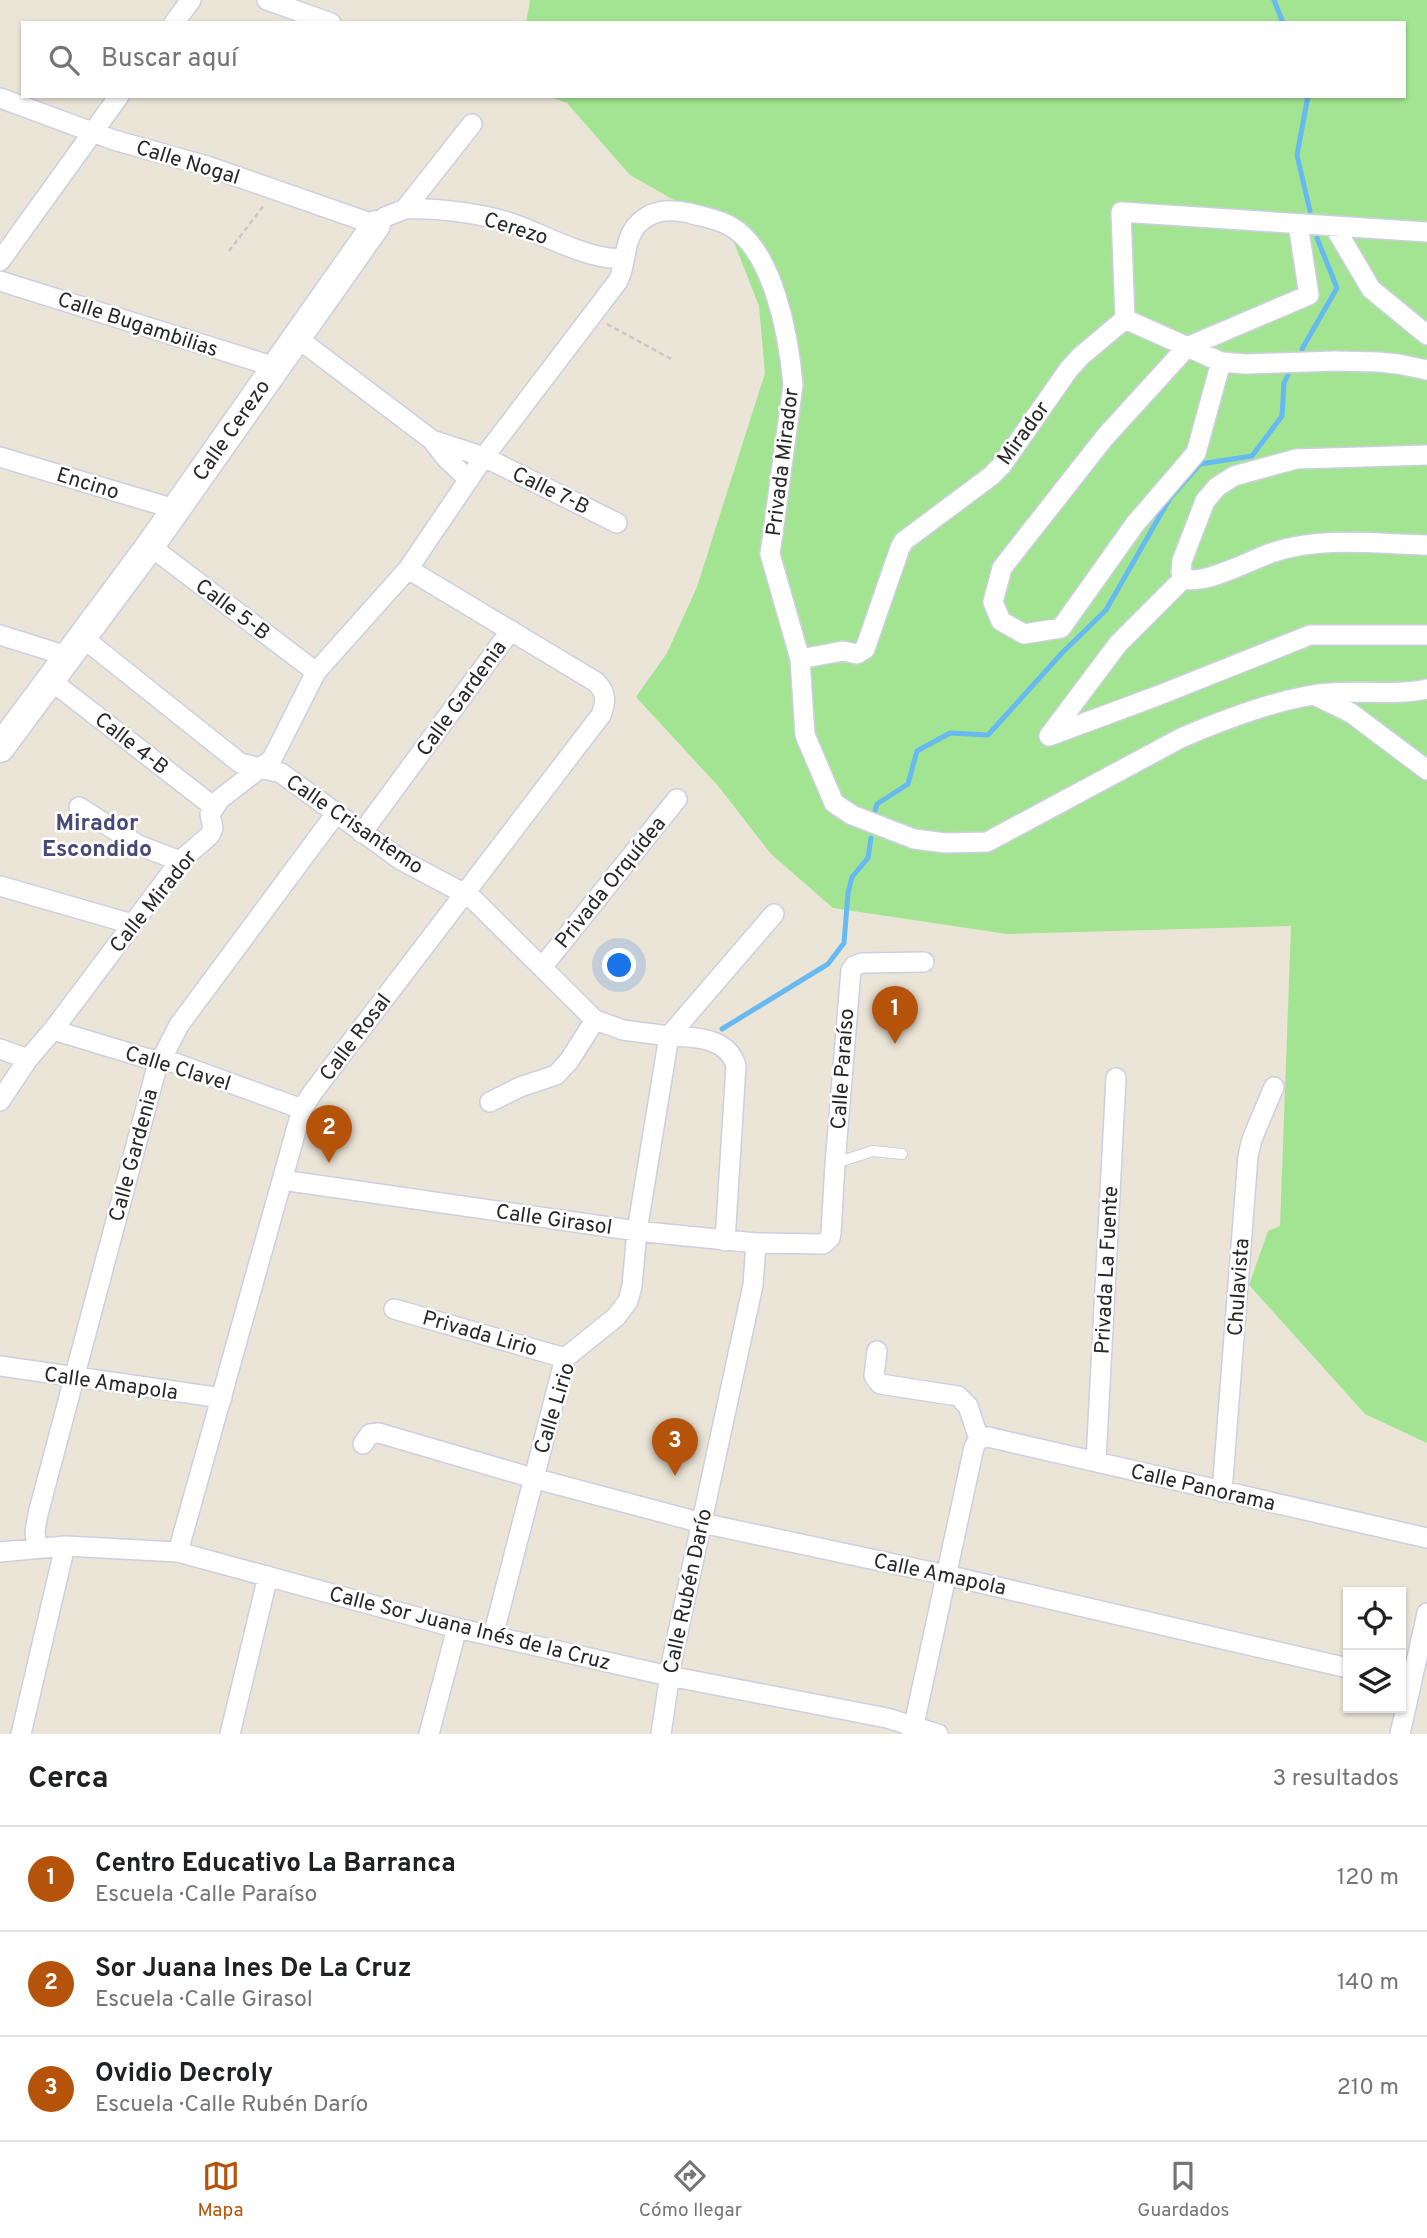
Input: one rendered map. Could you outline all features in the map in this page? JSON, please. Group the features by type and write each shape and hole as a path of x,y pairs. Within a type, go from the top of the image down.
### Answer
{"street":[{"path":"175,21 191,0"},
{"path":"267,0 307,7 328,21"},
{"name":"Calle Nogal","path":"0,98 93,132 207,166 376,225"},
{"path":"0,261 118,98"},
{"name":"Calle Cerezo","path":"0,748 150,546 376,225 385,217 405,209 472,124"},
{"name":"Cerezo","path":"405,209 497,219 597,256 624,258"},
{"name":"Privada Mirador","path":"469,480 618,281 630,236 641,221 650,214 671,210 718,220 738,231 754,249 770,278 785,331 793,384 770,554 800,659 805,735 834,803 852,815 914,839 946,843 987,842 1181,738 1273,705 1332,692 1402,693 1427,689"},
{"path":"1427,232 1121,212 1125,319 1220,362 1378,362 1427,370"},
{"path":"1220,362 1196,453 1135,524 1061,628 1024,634 1001,621 993,602 1002,568 1105,438 1187,347 1309,295 1298,223"},
{"path":"1334,226 1371,289 1427,335"},
{"name":"Calle Bugambilias","path":"0,281 275,367"},
{"name":"Mirador","path":"800,659 843,651 857,654 865,649 904,541 997,470 1069,369 1125,319"},
{"path":"214,807 274,756 316,672 408,569 469,480 432,440 296,337"},
{"path":"432,440 484,457"},
{"path":"1427,455 1296,459 1234,476 1217,487 1205,501 1182,561 1182,576 1191,581 1207,579 1271,553 1305,544 1427,545"},
{"name":"Encino","path":"0,457 175,509"},
{"name":"Calle 7-B","path":"484,457 617,523"},
{"name":"Calle 5-B","path":"150,546 316,672"},
{"path":"408,569 511,630"},
{"path":"1184,578 1118,644 1049,736 1310,635 1427,635"},
{"name":"Calle Rosal","path":"178,1552 302,1109 601,715 606,697 596,682 511,630"},
{"name":"Calle Gardenia","path":"362,833 511,630"},
{"path":"0,635 75,647"},
{"name":"Calle Crisantemo","path":"75,647 240,763 281,773 401,860 479,903 595,1020 623,1030 663,1035"},
{"name":"Calle 4-B","path":"50,679 214,807"},
{"path":"1313,695 1351,713 1427,770"},
{"name":"Privada Orquídea","path":"543,966 677,799"},
{"path":"79,807 138,845 180,860"},
{"name":"Calle Mirador","path":"0,1101 27,1059 53,1030 180,860 210,835 213,828 210,814 214,807"},
{"name":"Calle Gardenia","path":"37,1547 36,1525 148,1093 160,1060 179,1025 337,813"},
{"path":"0,886 132,923"},
{"path":"663,1035 774,914"},
{"name":"Calle Paraíso","path":"827,1241 831,1233 851,970 862,963 924,962"},
{"path":"490,1102 556,1074 569,1061 595,1020"},
{"name":"Calle Clavel","path":"53,1030 146,1058 175,1063 302,1109"},
{"path":"663,1035 712,1042 726,1049 736,1066 725,1241"},
{"name":"Calle Lirio","path":"493,1636 565,1358 616,1317 628,1301 663,1035"},
{"path":"0,1049 27,1059"},
{"name":"Privada La Fuente","path":"1096,1461 1116,1078"},
{"name":"Chulavista","path":"1222,1492 1248,1156 1252,1139 1274,1087"},
{"name":"Calle Girasol","path":"282,1180 725,1241 818,1245 827,1241"},
{"name":"Calle Rubén Darío","path":"661,1734 669,1676 753,1285 756,1243"},
{"name":"Privada Lirio","path":"394,1309 565,1358"},
{"path":"877,1351 874,1376 880,1384 958,1396 968,1406 979,1439 974,1447 913,1730"},
{"name":"Calle Amapola","path":"0,1366 222,1398"},
{"name":"Calle Amapola","path":"363,1444 369,1434 379,1433 702,1523 946,1575 1343,1667"},
{"name":"Calle Panorama","path":"979,1439 988,1437 1427,1538"},
{"path":"21,1734 65,1546"},
{"name":"Calle Sor Juana Inés de la Cruz","path":"0,1552 65,1546 178,1552 457,1628 669,1676 887,1717 913,1730 938,1734"},
{"path":"230,1734 268,1576"},
{"path":"1400,1734 1427,1613"},
{"path":"429,1734 457,1628"}],"lane":[{"path":"835,1164 865,1152 902,1154"}],"path":[{"path":"229,251 276,190"},
{"path":"592,316 673,360"}],"green space":[{"path":"530,0 1427,0 1427,1443 1365,1414 1249,1285 1268,1231 1280,1226 1291,926 1007,934 833,908 771,854 719,787 636,697 667,653 697,587 765,373 759,306 730,232 630,175 567,103 553,98 1406,98 1406,21 526,21"}],"waterway":[{"path":"1274,0 1282,21"},
{"path":"1308,98 1297,155 1310,211"},
{"path":"1302,349 1337,288 1317,238"},
{"path":"875,811 877,804 908,784 917,751 950,733 988,735 1062,653 1106,610 1170,498 1200,464 1252,456 1282,416 1284,383 1288,375"},
{"path":"722,1029 828,964 844,943 852,877 868,858 871,838"}],"place":[{"name":"Centro Educativo La Barranca","path":"895,1044"},
{"name":"Sor Juana Ines De La Cruz","path":"329,1163"},
{"name":"Ovidio Decroly","path":"675,1476"}],"district":[{"name":"Mirador Escondido","path":"97,835"}]}
